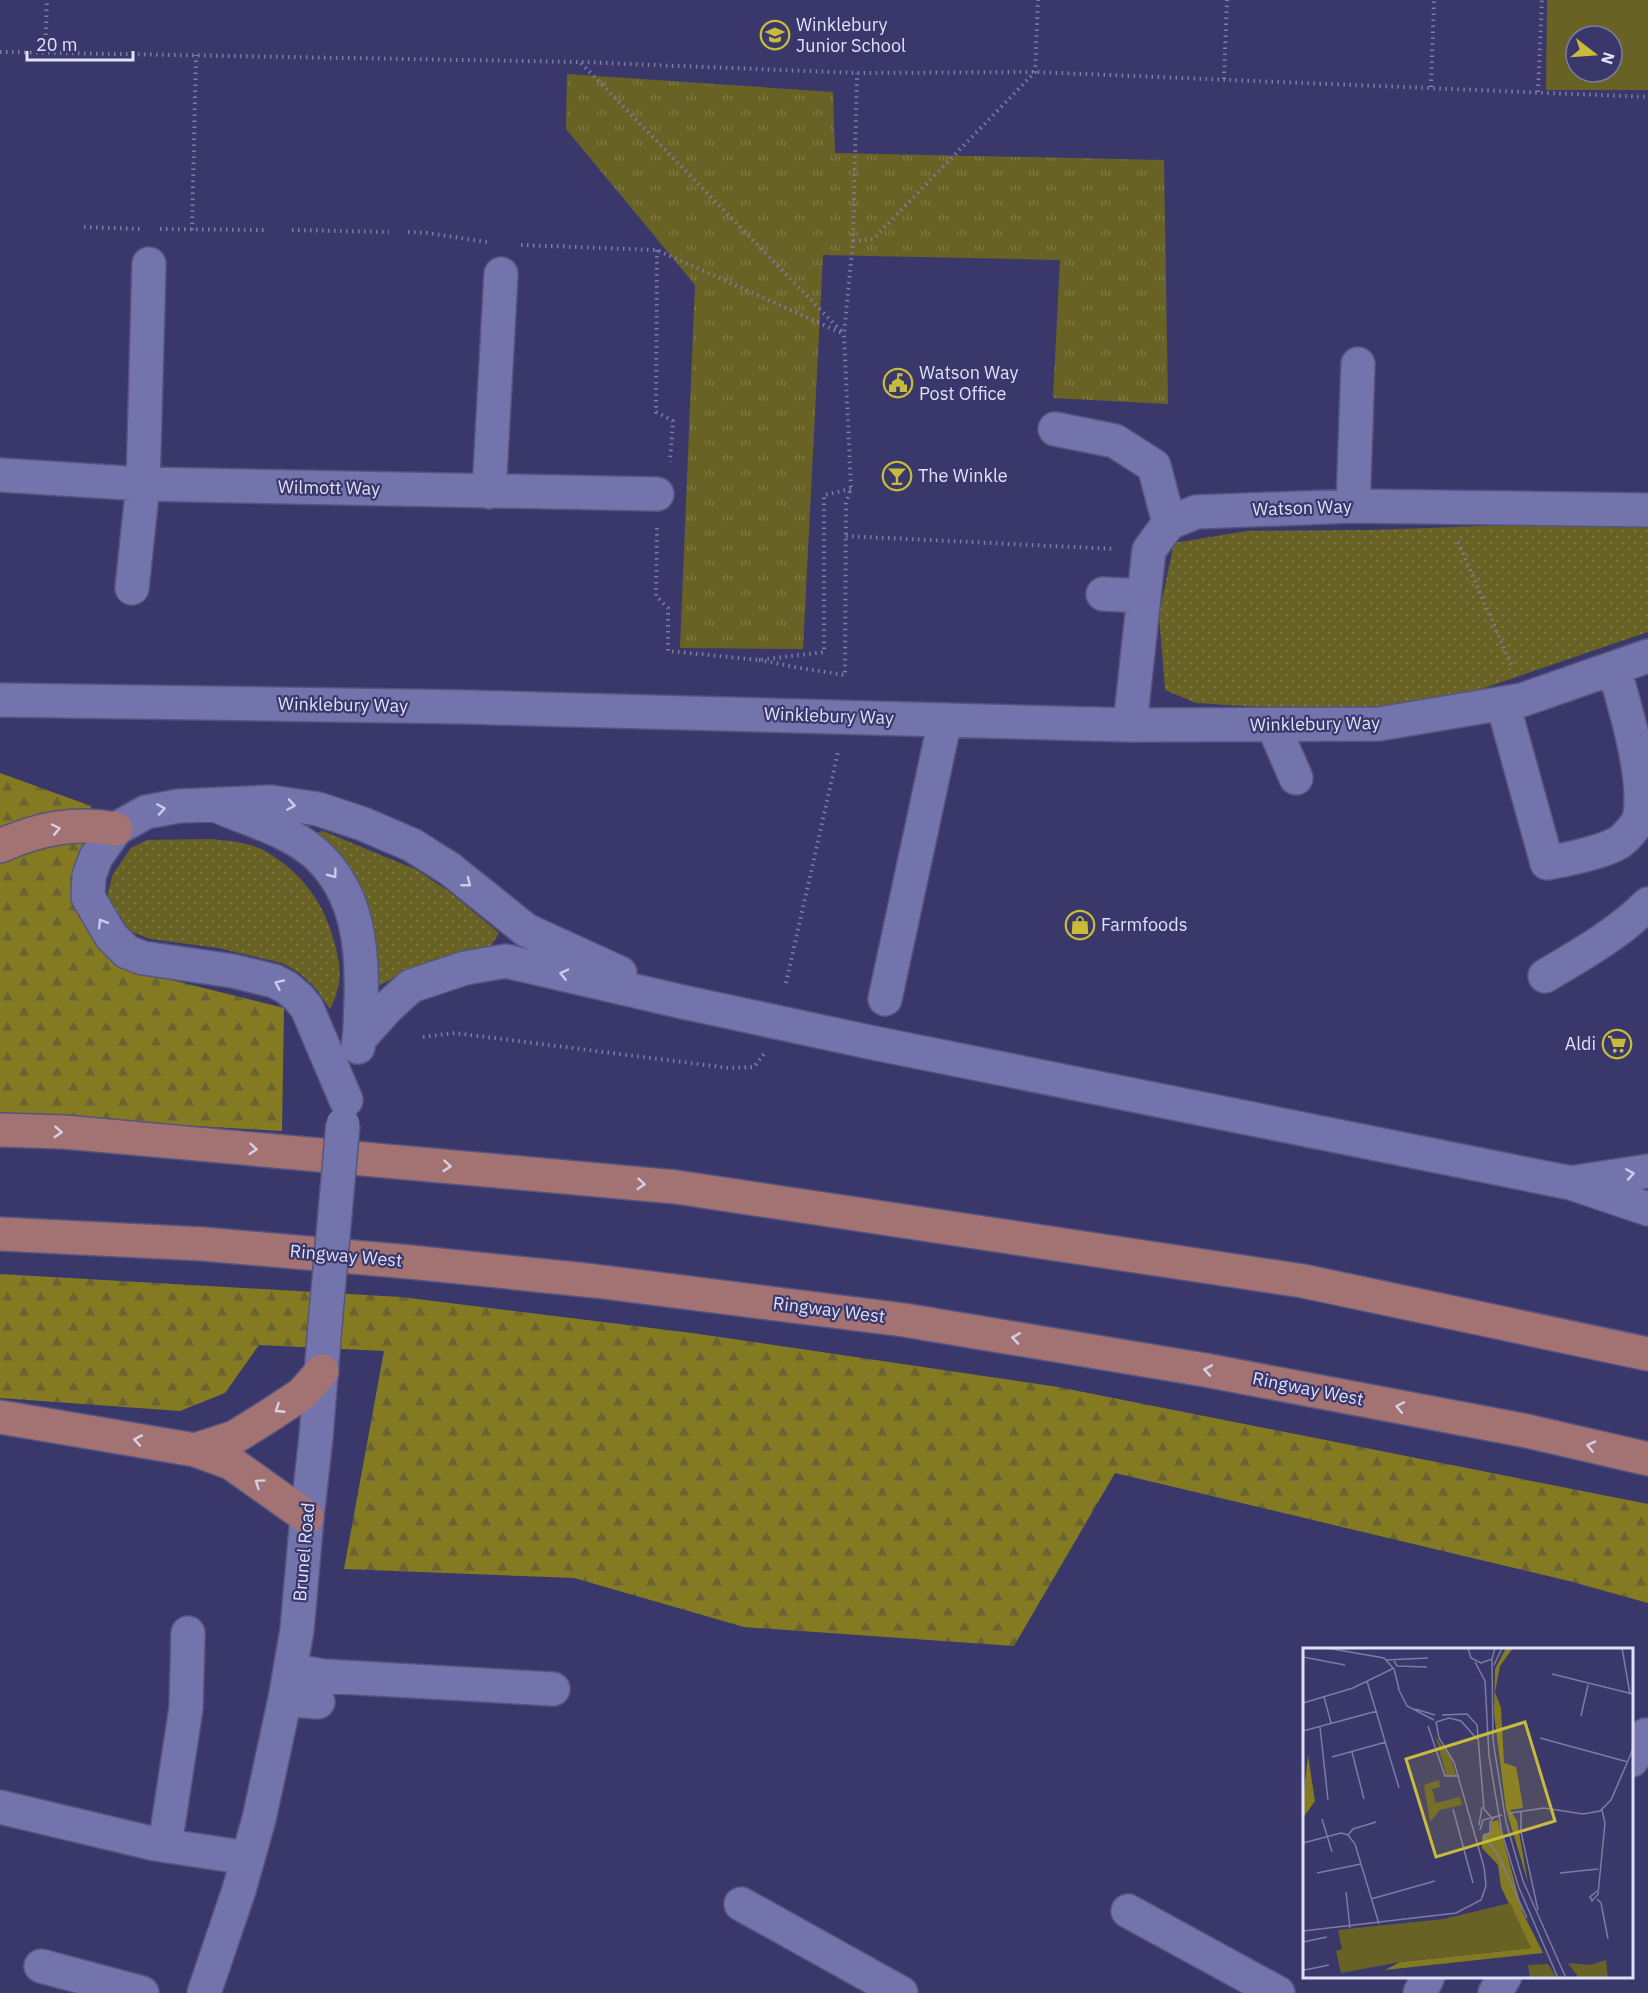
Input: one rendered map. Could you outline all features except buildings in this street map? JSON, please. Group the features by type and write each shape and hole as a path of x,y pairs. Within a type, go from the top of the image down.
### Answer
{"main road":[{"path":"0,846 23,836 73,825 96,825 116,829"},
{"path":"0,1130 87,1134 676,1187 1303,1281 1648,1353"},
{"name":"Ringway West","path":"0,1234 203,1244 410,1262 595,1281 904,1320 1205,1370 1527,1431 1648,1459"},
{"path":"195,1450 235,1437 302,1394 322,1371"},
{"path":"0,1417 195,1450 231,1463 307,1517"}],"street":[{"path":"132,588 143,484 149,264"},
{"path":"489,492 501,274"},
{"path":"1353,506 1358,364"},
{"path":"1055,429 1115,441 1154,466 1169,523 1149,550 1130,725"},
{"name":"Wilmott Way","path":"0,475 143,484 489,492 664,482"},
{"name":"Watson Way","path":"1169,523 1196,512 1353,506 1648,510"},
{"path":"1103,594 1144,596"},
{"name":"Winklebury Way","path":"0,700 477,707 1130,725 1379,724 1522,700 1648,656"},
{"path":"1503,704 1547,863 1575,858 1619,843 1639,820 1641,792 1636,750 1614,669"},
{"path":"885,999 945,720"},
{"path":"1273,725 1296,778"},
{"path":"116,829 146,812 212,804 271,802 318,809 373,828 412,845 450,870 526,930 683,1002"},
{"name":"Brunel Road","path":"204,1993 239,1890 259,1819 297,1630 344,1112 360,1038 362,972 359,941 350,903 331,869 303,845 277,831 212,804"},
{"name":"Brunel Road","path":"116,829 96,857 89,876 88,897 111,936 127,952 144,958 233,971 274,981 286,987 307,1008 344,1112"},
{"path":"1545,976 1605,940 1633,919 1648,904"},
{"path":"360,1038 411,986 465,968 506,961 880,1044 1571,1183 1648,1209"},
{"path":"1571,1183 1648,1171"},
{"path":"165,1845 186,1708 188,1633"},
{"path":"287,1685 323,1676 553,1689"},
{"path":"287,1685 318,1702"},
{"path":"1633,1758 1648,1735"},
{"path":"0,1807 165,1845 248,1858"},
{"path":"741,1904 901,1993"},
{"path":"1128,1911 1278,1993"},
{"path":"41,1966 142,1993"},
{"path":"1420,1993 1428,1978"},
{"path":"1495,1993 1504,1978"}],"path":[{"path":"45,54 47,0"},
{"path":"853,240 873,239 1035,72 1038,0"},
{"path":"1224,79 1227,0"},
{"path":"1431,87 1434,0"},
{"path":"1538,92 1542,0"},
{"path":"0,52 580,62 857,73 1035,72 1648,96"},
{"path":"192,230 196,54"},
{"path":"580,62 844,334"},
{"path":"657,250 656,411 673,421 664,482 656,596 668,608 668,651 759,660 800,669 845,675 846,503 851,489 844,334 853,240 857,73"},
{"path":"84,227 268,230"},
{"path":"292,230 389,232"},
{"path":"408,232 491,243"},
{"path":"513,245 657,250 844,334"},
{"path":"759,660 824,652 824,495 851,489"},
{"path":"1443,507 1513,668"},
{"path":"846,536 1149,550"},
{"path":"786,983 838,752"},
{"path":"423,1037 455,1033 729,1068 754,1067 767,1050"}],"green space":[{"path":"1547,0 1648,0 1648,90 1546,90"},
{"path":"567,74 833,92 835,153 1164,160 1168,404 1053,398 1060,260 823,255 803,649 680,648 695,285 566,129"},
{"path":"1648,518 1648,632 1449,700 1323,711 1196,703 1165,690 1159,614 1174,543 1247,531 1371,530 1624,521"},
{"path":"0,773 91,806 78,916 119,967 284,1008 282,1131 0,1115"},
{"path":"323,831 417,870 451,893 499,933 486,954 457,954 435,959 373,989 311,834"},
{"path":"211,839 246,844 265,851 291,869 310,891 331,930 339,962 339,985 330,1009 314,986 298,972 282,963 218,948 150,939 129,931 117,921 110,909 108,892 113,874 131,848 147,840"},
{"path":"0,1274 401,1297 692,1333 1058,1387 1648,1504 1648,1603 1569,1581 1115,1473 1014,1646 744,1627 574,1578 344,1569 384,1351 259,1345 225,1393 180,1411 0,1398"}],"place":[{"name":"Winklebury Junior School","path":"775,35"},
{"name":"Watson Way Post Office","path":"898,383"},
{"name":"The Winkle","path":"897,476"},
{"name":"Farmfoods","path":"1080,925"},
{"name":"Aldi","path":"1617,1044"}]}
